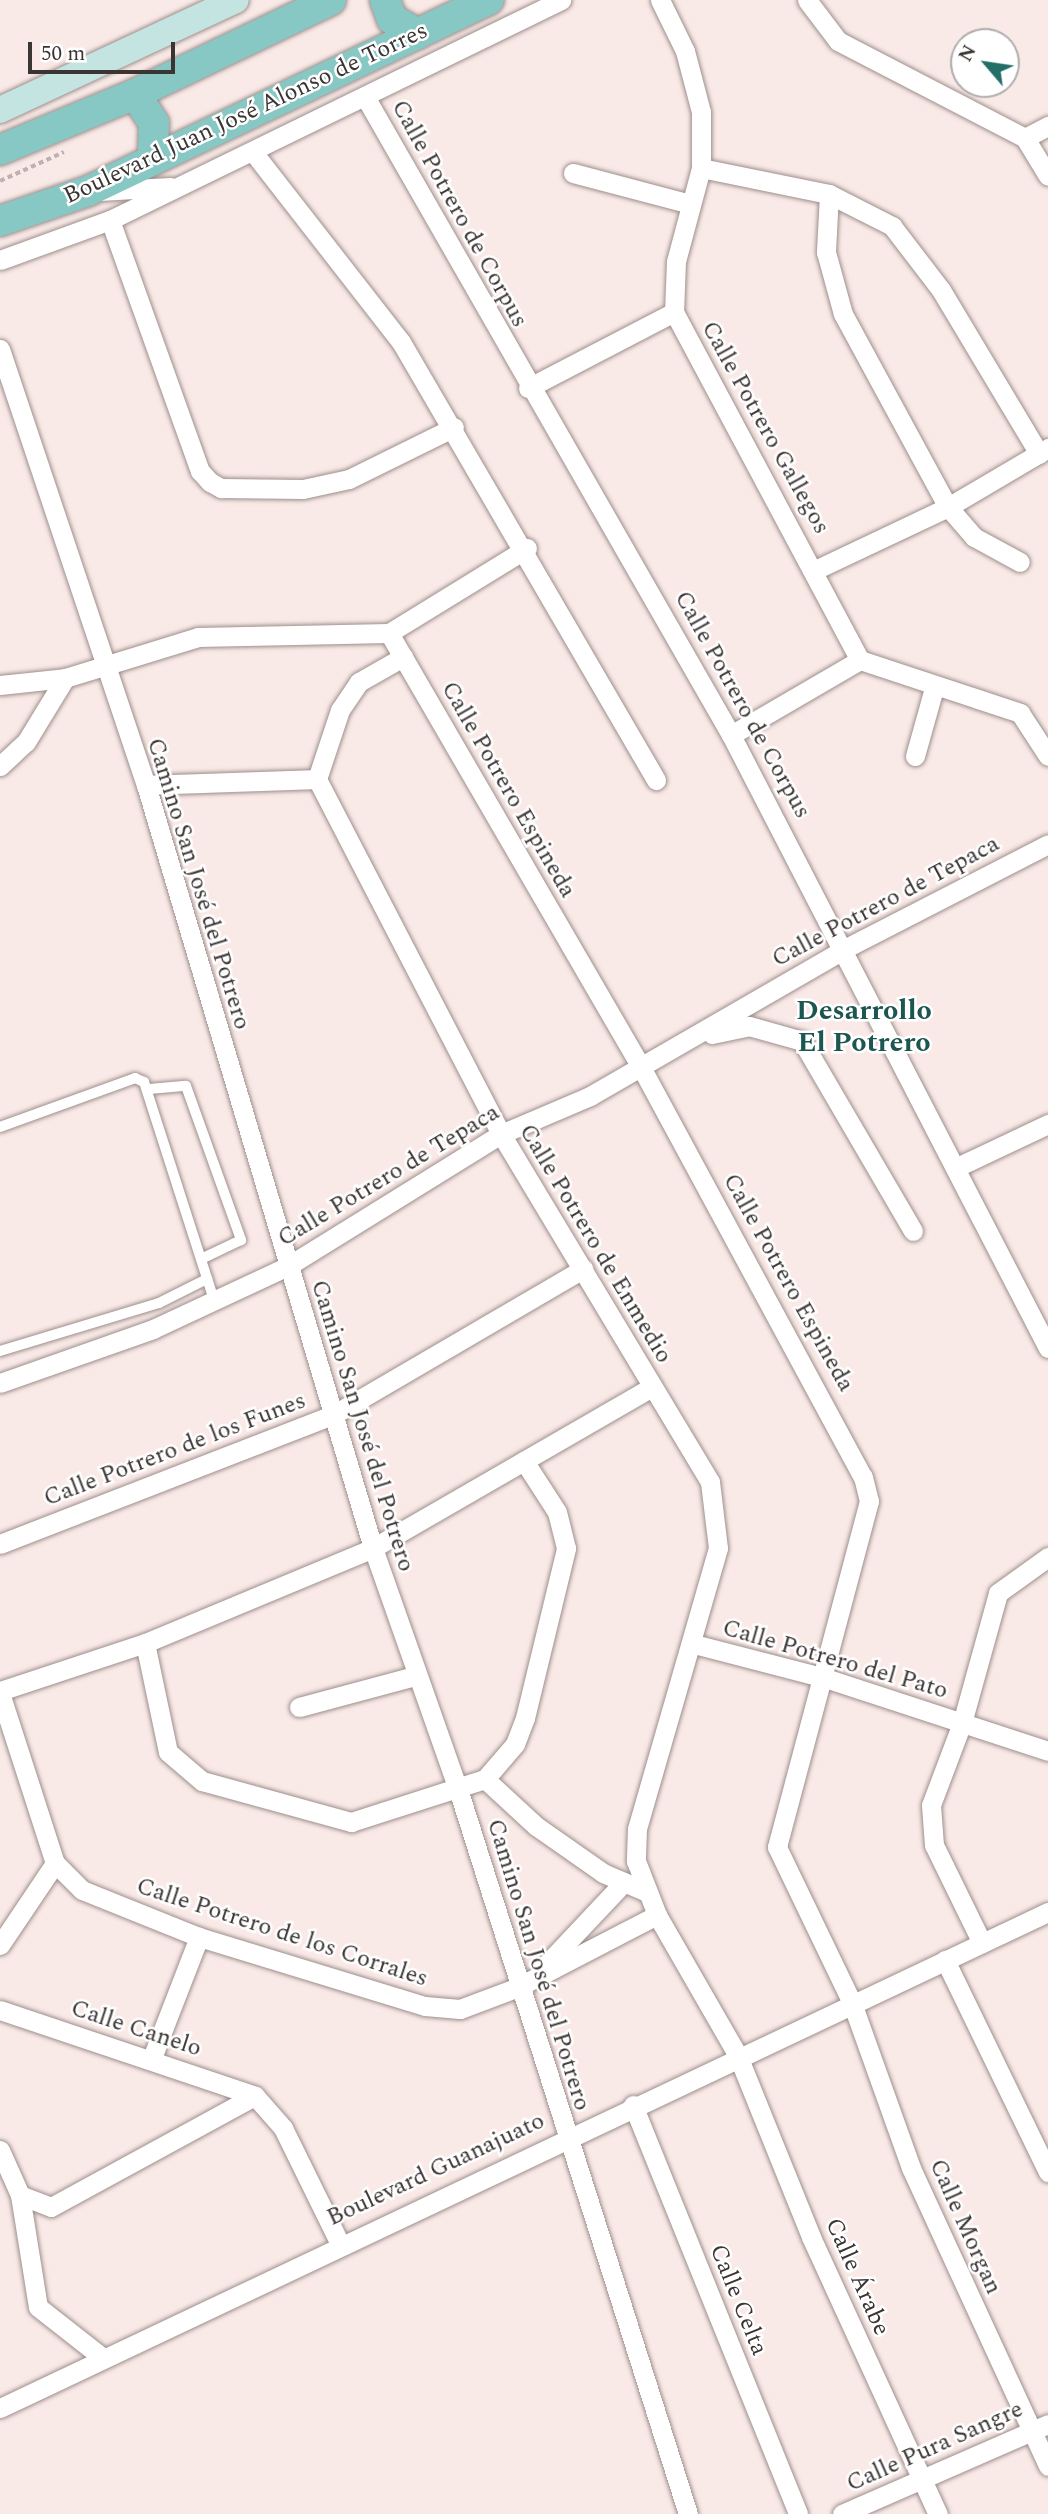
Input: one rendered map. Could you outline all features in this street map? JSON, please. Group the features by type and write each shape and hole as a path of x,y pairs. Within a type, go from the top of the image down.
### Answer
{"main road":[{"path":"0,149 135,94 331,0"},
{"path":"385,0 392,19 418,34"},
{"name":"Boulevard Juan José Alonso de Torres","path":"0,221 88,191 489,0"},
{"path":"135,94 153,123 153,160"}],"street":[{"path":"0,260 110,220 367,100 561,0"},
{"name":"Calle Potrero Gallegos","path":"660,0 685,51 701,113 701,169 690,204 674,312 815,570 860,660"},
{"path":"813,3 838,41 866,58 1025,138 1048,176"},
{"path":"0,110 228,4"},
{"name":"Calle Potrero de Corpus","path":"367,100 528,388 603,503 731,735 846,948 1048,1348"},
{"path":"1025,138 1048,126"},
{"path":"253,152 401,342 527,548 656,780"},
{"path":"701,169 829,194 892,226 915,252 1044,451 948,507 815,570"},
{"path":"573,173 690,204"},
{"path":"88,191 182,186"},
{"path":"829,194 826,252 843,314 948,507 974,537 1020,562"},
{"path":"110,220 200,471 210,482 221,488 303,489 349,479 454,427"},
{"path":"528,388 674,312"},
{"name":"Camino San José del Potrero","path":"0,349 103,665 146,785 373,1548 415,1676 458,1790 524,1984 566,2136 688,2514"},
{"path":"0,685 65,678 198,636 389,633 527,548"},
{"name":"Calle Potrero Espineda","path":"389,633 641,1067 863,1477 869,1502 825,1678 777,1847 852,2003"},
{"path":"146,785 317,779 340,709 359,681 403,657"},
{"path":"731,735 860,660 934,688 1020,713 1048,756"},
{"path":"0,766 26,742 65,678"},
{"path":"915,756 934,688"},
{"name":"Calle Potrero de Enmedio","path":"317,779 501,1134 710,1482 718,1548 694,1644 637,1828 636,1861 657,1915 738,2056"},
{"name":"Calle Potrero de Tepaca","path":"0,1383 214,1300 288,1266 501,1134 641,1067 846,948 1048,844"},
{"path":"693,1038 749,1026 802,1041 913,1231"},
{"path":"957,1167 1048,1124"},
{"name":"Calle Potrero de los Funes","path":"0,1544 333,1415 583,1269"},
{"path":"0,1692 145,1643 373,1548 652,1387"},
{"path":"145,1643 168,1752 202,1781 351,1822 458,1790 485,1779 514,1744 525,1718 566,1548 557,1512 524,1461"},
{"path":"982,1943 929,1824 962,1723 998,1593 1048,1556"},
{"name":"Calle Potrero del Pato","path":"694,1644 825,1678 1048,1751"},
{"path":"299,1707 415,1676"},
{"name":"Calle Potrero de los Corrales","path":"0,1692 55,1863 82,1890 199,1937 443,2010 524,1984"},
{"path":"485,1779 536,1826 624,1882 647,1892"},
{"path":"2,1947 55,1863"},
{"path":"524,1984 624,1882"},
{"name":"Boulevard Guanajuato","path":"0,2409 339,2242 1048,1912"},
{"path":"524,1984 657,1915"},
{"path":"152,2058 199,1937"},
{"path":"945,1960 1048,2172"},
{"name":"Calle Morgan","path":"852,2003 911,2168 1040,2428 1048,2466"},
{"name":"Calle Canelo","path":"0,2011 152,2058 255,2096 284,2128 339,2242"},
{"name":"Calle Árabe","path":"738,2056 938,2514"},
{"path":"20,2195 51,2207 255,2096"},
{"name":"Calle Celta","path":"633,2105 798,2514"},
{"path":"0,2150 20,2195 38,2307 103,2358"},
{"name":"Calle Pura Sangre","path":"842,2514 1040,2428"}],"lane":[{"path":"0,1127 135,1078 149,1089 214,1300"},
{"path":"149,1089 186,1086 241,1240 201,1259"},
{"path":"0,1351 159,1303 207,1279"}],"district":[{"name":"Desarrollo El Potrero","path":"864,1027"}]}
